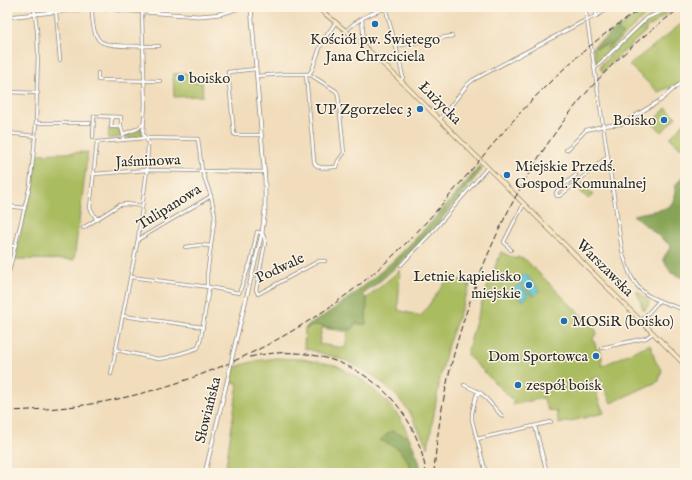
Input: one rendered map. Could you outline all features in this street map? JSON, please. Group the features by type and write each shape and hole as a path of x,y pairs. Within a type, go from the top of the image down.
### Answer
{"main road":[{"name":"Łużycka","path":"317,7 363,45 401,81 524,204"},
{"name":"Warszawska","path":"524,204 685,365"}],"street":[{"path":"7,280 30,185 35,136 38,93 38,53 34,7"},
{"path":"111,374 138,239 147,170 148,142 143,134 145,104 143,7"},
{"path":"7,17 92,8 191,15 212,15 224,14 242,7"},
{"name":"Słowiańska","path":"205,473 262,233 265,172 251,7"},
{"path":"346,32 362,19 386,8 392,7"},
{"path":"585,7 625,263 633,281 642,291 651,298 685,310"},
{"path":"596,16 598,7"},
{"path":"440,119 468,84 473,80 612,7"},
{"path":"92,8 95,33 100,41 108,45 159,46"},
{"path":"386,8 403,77 401,81"},
{"path":"56,11 60,60"},
{"path":"595,69 647,18 662,11"},
{"path":"362,19 363,45"},
{"path":"257,76 308,74 336,91 338,94 344,153 338,161 336,167 319,167 314,162 311,121 308,108 308,74 312,70 322,42 336,22"},
{"path":"396,46 452,36"},
{"path":"256,69 228,72 234,134 262,135"},
{"path":"98,73 98,80 160,81"},
{"path":"566,150 586,130 621,124 661,100 685,81"},
{"path":"682,83 685,88"},
{"path":"7,92 38,93"},
{"path":"93,137 94,116 112,116 121,117 123,139"},
{"path":"112,116 111,127 121,127"},
{"path":"36,123 90,123"},
{"path":"123,134 137,129 144,123"},
{"path":"7,133 35,136"},
{"path":"97,220 90,208 98,142 146,138"},
{"name":"Tulipanowa","path":"138,239 211,196 202,171 198,139 146,138"},
{"path":"576,175 557,191 557,196 561,195 608,157"},
{"path":"401,265 435,229 488,167"},
{"name":"Jaśminowa","path":"94,174 147,170 265,172"},
{"path":"116,350 158,359 198,348 203,327 208,287 207,275 215,215 211,196"},
{"path":"84,228 119,206 126,204 142,206"},
{"path":"511,250 504,242 524,204"},
{"path":"7,206 25,208"},
{"path":"131,277 208,287 239,294 251,261 257,232 262,233"},
{"name":"Podwale","path":"262,233 265,243 256,290 258,294 319,262 325,261"},
{"path":"7,245 15,246"},
{"path":"185,247 200,245 211,246"},
{"path":"641,321 659,301"},
{"path":"123,316 203,327"},
{"path":"602,348 646,338 653,333"},
{"path":"464,385 481,393 503,416"},
{"path":"481,393 477,394 476,396 472,420 486,473"},
{"path":"477,439 551,422"},
{"path":"535,426 547,473"}],"green space":[{"path":"649,7 653,8 645,11 646,15 596,62 593,48 594,46 596,48 605,45 609,48 608,46 623,34 617,29"},
{"path":"670,7 673,8 670,10 671,11 646,28 646,31 603,72 600,68 602,63 647,19 661,16 660,14 664,13"},
{"path":"685,21 685,81 658,92 629,65"},
{"path":"617,29 623,34 614,42 608,46 607,44 597,48 594,46"},
{"path":"188,73 189,82 202,82 203,96 174,97 173,74"},
{"name":"Boisko","path":"666,108 676,117 662,132 652,123"},
{"path":"685,122 685,143 681,148 670,138"},
{"path":"142,127 142,134 140,137 126,137 126,135 137,131"},
{"path":"109,128 118,128 121,132 121,137 108,139"},
{"path":"88,152 74,260 14,259 33,185 37,154"},
{"path":"480,166 482,169 425,238 386,276 362,295 367,298 366,324 354,324 352,330 315,325 305,329 349,298 403,251 432,221"},
{"path":"685,173 685,279 671,273 663,259 671,246 633,215 668,208 675,199 675,186"},
{"path":"582,183 593,195 588,199 577,188"},
{"path":"501,252 516,259 517,257 526,260 596,330 597,334 593,338 597,350 600,350 602,366 650,345 655,360 662,369 659,381 611,403 599,376 591,380 592,384 596,388 598,399 604,413 559,424 556,411 548,410 543,398 513,405 513,401 467,355 482,303"},
{"path":"400,270 398,310 421,316 450,275 470,285 448,345 440,379 428,448 410,413 396,395 375,377 347,361 304,348 305,329 315,325 352,330 353,324 366,324 367,298","holes":["322,328 348,332 345,348 319,344"]},
{"path":"636,290 649,301 649,305 644,311"},
{"path":"276,358 302,359 336,365 361,379 384,399 402,421 409,437 391,432 398,448 409,463 412,473 225,473 238,383 230,383 235,367 255,361"},
{"path":"391,431 409,437 418,458 422,473 412,473 409,463 398,448 380,440"}],"water":[{"name":"Letnie kąpielisko miejskie","path":"525,274 540,290 534,296 518,280"},
{"path":"519,284 529,295 523,301 513,290"}],"railway":[{"path":"7,411 97,403 144,393 190,379 234,361 277,339 318,315 357,286 394,255 439,208 519,114 562,70 610,30 644,7"},
{"path":"434,473 440,422 450,369 465,316 484,264 507,214 533,166 563,122 596,82 637,42 682,7"},
{"path":"250,357 281,353 311,355 339,363 365,376 387,394 405,416 418,443 426,473"}],"place":[{"name":"Kościół pw. Świętego Jana Chrzciciela","path":"375,24"},
{"name":"boisko","path":"181,78"},
{"name":"UP Zgorzelec 3","path":"420,109"},
{"name":"Boisko","path":"664,120"},
{"name":"Miejskie Przedś. Gospod. Komunalnej","path":"507,175"},
{"name":"Letnie kąpielisko miejskie","path":"529,285"},
{"name":"MOSiR (boisko)","path":"564,321"},
{"name":"Dom Sportowca","path":"596,356"},
{"name":"zespół boisk","path":"518,385"}]}
